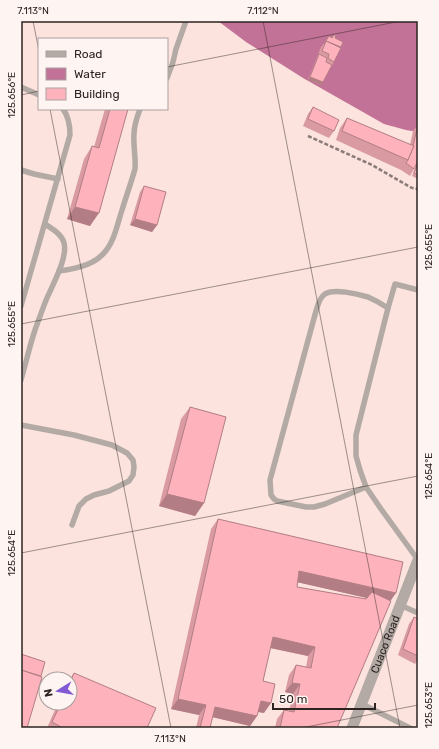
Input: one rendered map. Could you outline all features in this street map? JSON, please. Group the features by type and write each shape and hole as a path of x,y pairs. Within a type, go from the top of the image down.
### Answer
{"street":[{"name":"Cuaco Road","path":"352,728 418,560"}],"lane":[{"path":"168,76 186,21"},
{"path":"21,87 38,95"},
{"path":"21,306 70,135 69,121 64,110"},
{"path":"59,271 89,263 101,256 108,248 114,236 135,169 134,128 140,110"},
{"path":"21,170 58,178"},
{"path":"21,380 36,327 65,253 64,240 45,224"},
{"path":"418,290 395,284 356,435 356,456 366,487 418,560"},
{"path":"366,487 314,508 277,501 271,495 270,480 320,299 325,294 340,291 368,297 388,308"},
{"path":"21,425 74,435 112,445 126,453 133,460 133,475 129,481 109,491 86,499 79,506 72,525"},
{"path":"400,605 418,613"},
{"path":"362,704 410,728"}],"path":[{"path":"308,136 372,165 412,188 418,189"}],"water":[{"path":"218,21 418,21 418,132 384,124 303,78 246,42"}],"building":[{"path":"336,35 335,38 343,42 341,47 326,41 324,44 329,36 332,38"},
{"path":"326,41 341,48 334,62 328,58 329,54 322,51"},
{"path":"319,54 327,58 326,62 332,65 323,82 310,77"},
{"path":"313,107 339,120 334,131 308,119"},
{"path":"110,110 128,110 99,213 75,207 92,146 99,148"},
{"path":"347,118 414,146 408,160 342,131"},
{"path":"418,125 418,160 414,169 406,163 414,146"},
{"path":"418,163 418,175 414,173"},
{"path":"144,186 166,192 157,225 135,219"},
{"path":"190,407 226,417 204,503 167,494"},
{"path":"218,519 403,562 396,593 299,571 297,587 366,599 372,592 391,601 337,728 280,728 284,710 294,712 300,684 292,683 296,665 311,668 315,647 273,637 263,681 275,684 271,703 261,701 257,716 215,707 210,728 200,728 206,705 178,699"},
{"path":"414,617 418,619 418,656 403,649"},
{"path":"21,654 45,662 42,671 38,671 38,675 21,670"},
{"path":"21,670 38,676 38,691 27,728 21,728"},
{"path":"78,675 156,708 147,728 63,728 52,722 57,711 78,711"}]}
